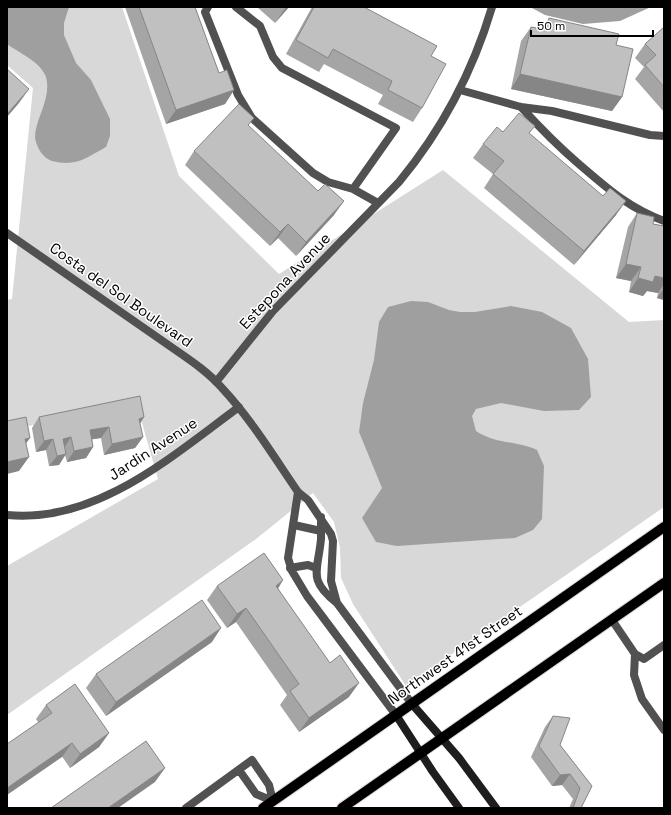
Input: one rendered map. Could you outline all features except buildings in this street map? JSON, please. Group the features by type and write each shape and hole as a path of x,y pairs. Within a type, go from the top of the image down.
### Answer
{"main road":[{"name":"Northwest 41st Street","path":"263,808 275,805 396,715 664,527"},
{"path":"342,808 664,583"}],"street":[{"path":"208,7 205,12 238,95 246,111 313,173 328,182 353,189 378,203"},
{"path":"236,7 260,26 273,57 282,68 396,128 353,189"},
{"name":"Estepona Avenue","path":"216,382 273,311 378,203 418,159 460,90 474,59 492,7"},
{"path":"460,90 521,107 552,111 644,134 664,136"},
{"path":"521,107 543,132 621,200 638,210 664,220"},
{"name":"Costa del Sol Boulevard","path":"7,233 177,351 216,382 239,407 298,492 308,500 321,517 331,534 333,541 331,581 337,603"},
{"name":"Jardin Avenue","path":"7,515 30,516 54,513 118,491 184,447 239,407"},
{"path":"298,492 288,558 290,568 307,596 396,715 459,808"},
{"path":"321,517 316,577 325,594 337,603 412,704 459,758 496,808"},
{"path":"294,525 321,531"},
{"path":"290,568 308,565 316,568"},
{"path":"612,620 635,654 644,659 664,645"},
{"path":"635,654 634,675 642,699 664,730"},
{"path":"186,808 252,760 269,785 275,805"},
{"path":"239,770 256,794 275,805"}],"shaded area":[{"path":"7,7 122,7 179,176 279,274 443,170 629,322 664,320 664,507 406,686 353,604 341,578 340,548 334,522 313,493 256,539 7,715 7,566 158,479 136,402 7,431 7,300 12,299 33,88 7,65"},
{"path":"7,7 69,7 64,23 64,35 76,63 91,80 110,119 110,136 106,147 86,158 68,163 60,163 49,160 40,152 35,137 47,93 46,77 35,62 7,44"},
{"path":"530,7 651,7 620,21 583,24 545,15"},
{"path":"411,301 428,302 449,310 460,312 475,312 511,306 542,312 571,328 588,359 591,397 579,410 544,411 501,403 476,409 472,416 476,431 499,441 522,445 537,450 544,466 542,519 533,530 515,538 397,546 376,542 362,518 382,488 359,432 363,403 374,360 379,322 388,307"}]}
